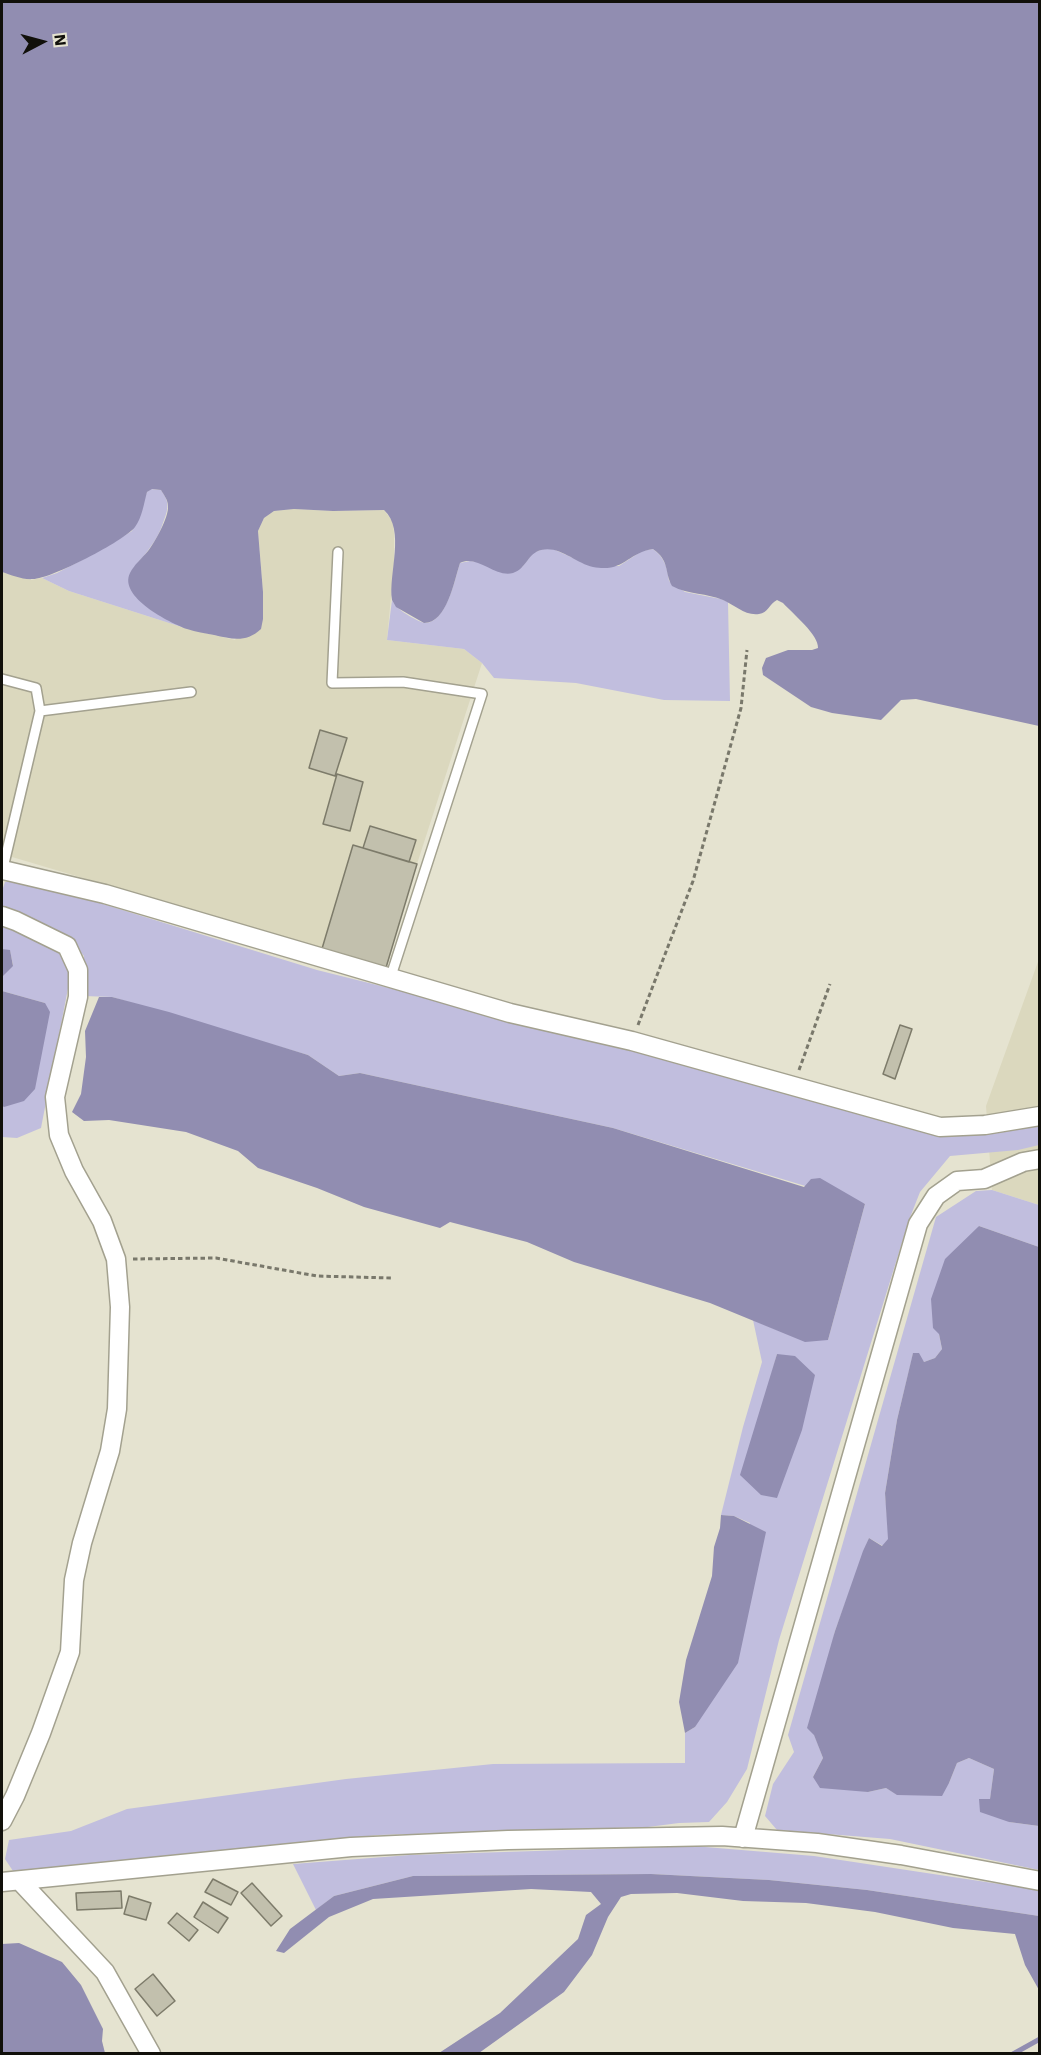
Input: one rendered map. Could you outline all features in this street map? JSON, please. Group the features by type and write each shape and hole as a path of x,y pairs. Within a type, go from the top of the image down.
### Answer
{"street":[{"path":"2,871 105,894 510,1013 632,1041 940,1127 985,1125 1040,1116"},
{"path":"2,916 67,946 78,970 78,997 55,1097 59,1135 74,1171 102,1221 116,1259 120,1307 117,1409 110,1451 82,1543 74,1580 70,1652 41,1733 2,1821"},
{"path":"744,1838 918,1224 936,1196 957,1181 984,1179 1023,1162 1040,1159"},
{"path":"10,1881 351,1847 519,1840 711,1836 817,1843 901,1855 1040,1881"},
{"path":"10,1881 105,1972 151,2054"}],"lane":[{"path":"338,552 336,636 332,683 404,682 482,693 390,979"},
{"path":"2,679 36,688 40,711 2,871"},
{"path":"40,711 190,692"}],"path":[{"path":"632,1041 693,881 741,708 747,650"},
{"path":"794,1086 830,984"},
{"path":"116,1259 216,1258 317,1276 391,1278"}],"shaded area":[{"path":"2,2 1039,2 1039,726 916,699 901,700 881,720 832,713 811,707 763,675 762,668 766,658 788,650 818,648 810,631 783,603 777,600 764,612 754,614 717,598 672,586 662,558 653,549 637,554 619,565 603,568 587,565 561,552 548,549 537,552 513,573 506,574 473,561 466,561 460,563 444,609 432,621 424,623 396,607 392,600 395,540 394,529 384,510 294,509 274,511 264,518 258,531 263,592 261,629 250,636 233,639 179,626 148,608 131,591 128,582 130,573 154,542 168,511 167,502 161,490 152,489 147,492 135,527 103,550 55,573 33,579 2,572"},
{"path":"151,489 161,490 167,501 167,511 156,539 131,572 130,584 133,592 150,608 188,629 69,591 42,578 57,573 132,531 147,492"},
{"path":"294,509 384,510 393,522 394,534 394,564 387,640 464,649 482,663 417,864 321,952 2,854 2,572 31,580 42,578 69,591 188,629 235,640 263,592 258,531 264,518 274,511"},
{"path":"543,549 553,549 591,566 619,566 642,551 653,549 665,563 669,581 685,592 728,602 730,701 664,700 576,683 494,678 482,663 464,649 387,640 392,600 404,612 426,623 439,615 445,607 460,563 470,561 522,567 533,553"},
{"path":"15,881 64,892 317,970 585,1037 925,1132 1039,1121 1039,1145 1018,1150 950,1156 920,1192 909,1220 779,1640 747,1769 727,1802 709,1822 648,1827 378,1835 48,1871 13,1871 5,1859 9,1840 71,1831 127,1809 346,1779 493,1764 685,1763 685,1733 695,1727 750,1523 734,1516 721,1515 762,1362 753,1320 777,1330 828,1340 865,1204 613,1128 360,1073 339,1076 308,1055 112,997 84,996 84,956 63,933 2,907 2,891 5,882","holes":["777,1354 777,1498 768,1387"]},
{"path":"2,927 29,935 65,957 70,978 41,1128 17,1138 2,1137 2,1106 4,1107 45,1003 2,991 2,977 13,965 10,951 2,949"},
{"path":"2,949 10,950 13,966 2,977"},
{"path":"1039,959 1039,1205 992,1190 986,1106"},
{"path":"2,991 45,1003 50,1012 35,1089 24,1101 4,1107 2,1106"},
{"path":"99,997 112,997 169,1012 308,1055 339,1076 360,1073 613,1128 804,1187 811,1179 820,1178 865,1204 828,1340 805,1342 710,1303 574,1262 527,1242 450,1222 440,1228 364,1207 258,1168 238,1151 186,1132 109,1120 84,1121 72,1112 81,1094 86,1057 85,1031"},
{"path":"992,1190 1039,1205 1039,1247 979,1226 939,1334 942,1349 935,1358 924,1362 913,1354 897,1420 885,1493 889,1539 883,1546 869,1538 835,1631 814,1734 823,1758 813,1777 868,1792 886,1788 898,1795 949,1783 957,1763 969,1758 994,1769 990,1800 1009,1822 1039,1826 1039,1870 890,1839 777,1830 765,1816 773,1784 794,1752 788,1735 936,1217 976,1191"},
{"path":"979,1226 1039,1247 1039,1826 1009,1822 980,1812 979,1799 990,1799 994,1769 969,1758 957,1763 942,1796 897,1795 886,1788 868,1792 820,1788 813,1777 823,1758 814,1735 807,1728 835,1631 863,1551 869,1538 882,1546 888,1539 885,1493 897,1420 913,1353 919,1353 924,1362 935,1358 942,1349 939,1334 933,1328 931,1299 945,1259"},
{"path":"777,1354 795,1356 815,1375 802,1430 777,1498 761,1495 740,1475"},
{"path":"721,1515 734,1516 766,1532 738,1663 695,1727 685,1733 679,1702 686,1660 712,1576 714,1547 720,1528"},
{"path":"693,1846 814,1856 1039,1890 1039,1916 867,1890 769,1880 651,1874 413,1876 334,1896 316,1910 293,1864 410,1855"},
{"path":"651,1874 769,1880 867,1890 1039,1916 1039,1990 1025,1965 1015,1934 953,1928 875,1912 806,1903 743,1901 677,1893 631,1894 621,1897 608,1917 592,1955 564,1992 479,2053 439,2053 500,2013 578,1939 586,1915 601,1904 591,1892 531,1889 373,1899 329,1917 284,1953 276,1951 290,1929 334,1896 413,1876"},
{"path":"19,1943 62,1962 81,1985 103,2029 102,2041 105,2053 2,2053 2,1944"}],"building":[{"path":"320,730 347,738 335,776 309,768"},
{"path":"337,774 363,782 350,831 323,824"},
{"path":"370,826 416,840 409,862 363,848"},
{"path":"353,845 417,864 385,971 321,952"},
{"path":"900,1025 912,1029 895,1079 883,1074"},
{"path":"213,1879 238,1892 231,1905 205,1892"},
{"path":"252,1883 282,1916 271,1926 241,1893"},
{"path":"121,1891 122,1908 77,1910 76,1893"},
{"path":"129,1896 151,1903 146,1920 124,1914"},
{"path":"203,1902 228,1918 218,1933 194,1917"},
{"path":"177,1913 198,1930 189,1941 168,1923"},
{"path":"153,1974 175,2001 157,2016 135,1989"}],"waterway":[{"path":"1013,2054 1040,2039"}]}
